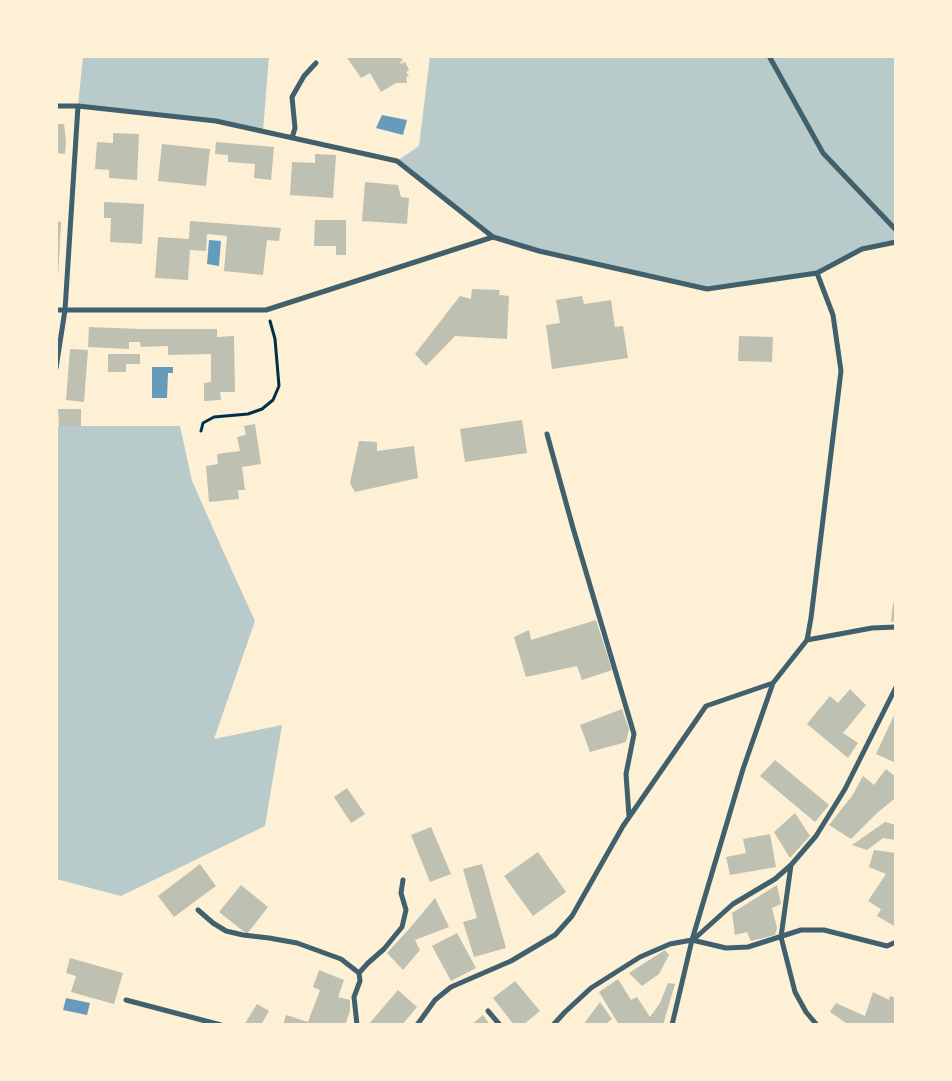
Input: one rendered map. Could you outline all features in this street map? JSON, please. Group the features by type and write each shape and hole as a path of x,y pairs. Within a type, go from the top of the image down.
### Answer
{"street":[{"path":"769,56 823,153 896,230"},
{"path":"292,138 295,128 292,97 304,76 316,63"},
{"path":"56,106 78,106 216,121 397,162 493,237 540,251 707,289 817,273 862,249 896,242"},
{"path":"56,368 65,310 78,106"},
{"path":"56,310 266,310 493,237"},
{"path":"672,1025 692,940 743,769 773,683 807,640 841,372 833,316 817,273"},
{"path":"548,434 573,528 634,734 626,774 629,817"},
{"path":"807,640 872,628 896,627"},
{"path":"417,1025 435,1000 451,987 511,961 555,936 572,916 629,817 706,706 773,683"},
{"path":"692,940 734,904 775,879 791,865 816,836 846,789 896,687"},
{"path":"791,865 781,937 795,992 806,1012 817,1025"},
{"path":"359,973 384,949 402,927 406,910 401,894 403,880"},
{"path":"198,910 226,931 243,936 297,943 341,960 359,973 360,981 354,997 357,1025"},
{"path":"553,1025 591,988 640,957 670,944 692,940 726,948 748,947 801,930 824,930 887,946 896,942"},
{"path":"126,1000 221,1025"},
{"path":"488,1011 500,1025"}],"path":[{"path":"201,431 203,423 214,417 248,414 262,408 273,400 279,386 277,356 275,339 266,310"}],"shaded area":[{"path":"83,56 269,56 263,131 216,121 78,106"},
{"path":"430,56 896,56 896,242 862,249 817,273 707,289 539,251 493,237 397,161 419,146"},
{"path":"56,426 180,426 192,481 255,621 214,739 282,725 265,826 121,896 56,879"}],"water":[{"path":"382,115 407,120 403,135 376,128"},
{"path":"209,240 221,241 219,266 207,264"},
{"path":"152,367 173,367 173,373 168,373 167,398 152,398"},
{"path":"66,998 90,1003 87,1015 63,1010"}],"building":[{"path":"346,56 400,56 403,61 400,62 401,64 405,62 409,70 406,72 409,76 406,77 407,83 396,83 381,92 370,73 361,78"},
{"path":"56,124 64,124 65,154 56,153"},
{"path":"113,133 139,134 137,180 109,178 109,170 95,169 97,142 113,143"},
{"path":"216,142 274,147 271,180 254,178 255,164 228,162 228,155 215,154"},
{"path":"162,144 210,149 206,186 158,181"},
{"path":"315,154 336,155 333,198 290,195 292,162 315,163"},
{"path":"365,182 398,185 401,197 409,198 407,224 362,221"},
{"path":"104,202 144,204 142,244 110,242 111,218 104,218"},
{"path":"315,220 346,220 346,255 336,255 336,246 314,246"},
{"path":"56,221 61,222 58,278 56,278"},
{"path":"190,221 281,228 279,241 267,240 263,275 224,271 227,236 207,234 206,251 190,250 188,280 155,278 158,237 189,239"},
{"path":"472,289 500,290 499,295 509,296 507,339 455,336 426,366 415,354 460,296 471,299"},
{"path":"582,296 584,304 611,300 615,327 623,326 628,358 552,369 546,325 560,323 556,300"},
{"path":"89,327 217,329 217,337 234,336 235,392 220,392 221,400 204,401 204,383 211,382 211,354 168,355 168,346 141,347 140,342 129,342 129,349 88,347"},
{"path":"739,336 773,337 772,362 738,361"},
{"path":"70,349 88,350 84,402 66,400"},
{"path":"108,354 140,354 140,364 126,364 126,372 108,372"},
{"path":"58,409 81,409 81,426 59,426"},
{"path":"522,420 527,453 465,462 460,429"},
{"path":"255,424 261,464 242,467 245,490 238,490 239,499 209,502 206,466 218,464 217,454 240,451 237,437 246,435 244,426"},
{"path":"359,441 377,442 377,451 414,446 418,478 355,492 350,483"},
{"path":"893,603 896,603 896,621 891,622"},
{"path":"596,620 612,670 582,680 577,666 526,677 514,637 529,630 531,640"},
{"path":"850,689 866,705 843,733 858,743 848,758 807,724 830,696 838,703"},
{"path":"622,709 629,729 626,742 590,752 580,725"},
{"path":"896,711 896,763 876,754"},
{"path":"775,760 829,805 815,822 760,776"},
{"path":"886,769 896,777 896,796 893,800 851,839 829,825 852,796 863,776 874,785"},
{"path":"347,788 365,814 351,823 334,797"},
{"path":"795,813 810,836 790,858 774,832"},
{"path":"885,822 896,825 895,840 883,838 867,850 852,845"},
{"path":"431,827 451,874 430,882 411,835"},
{"path":"770,834 776,867 730,875 726,857 746,853 743,839"},
{"path":"874,850 896,853 896,927 877,916 881,909 868,901 886,874 869,867"},
{"path":"538,852 566,892 533,916 504,876"},
{"path":"200,864 216,886 174,917 158,896"},
{"path":"482,864 506,948 474,957 463,922 477,918 463,869"},
{"path":"241,885 268,907 247,934 219,912"},
{"path":"777,885 781,904 772,908 777,928 775,935 751,941 747,932 735,935 732,913"},
{"path":"435,898 449,927 415,940 420,950 403,970 387,953"},
{"path":"457,933 476,968 451,981 432,946"},
{"path":"665,950 669,955 659,974 642,986 629,973"},
{"path":"70,958 123,973 114,1004 71,992 76,976 66,973"},
{"path":"319,970 344,980 338,997 350,1000 350,1011 345,1025 283,1025 286,1015 308,1022 320,990 313,987"},
{"path":"618,979 631,1000 637,997 650,1017 660,1003 668,983 675,984 663,1025 619,1025 599,992"},
{"path":"515,981 540,1011 523,1025 514,1025 493,998"},
{"path":"398,990 417,1007 402,1025 368,1025"},
{"path":"873,992 889,1000 890,996 896,998 896,1025 849,1025 830,1012 836,1003 865,1016"},
{"path":"600,1002 612,1019 607,1023 610,1025 583,1025"},
{"path":"257,1004 269,1011 262,1025 244,1025"},
{"path":"483,1015 490,1025 471,1025"}]}
